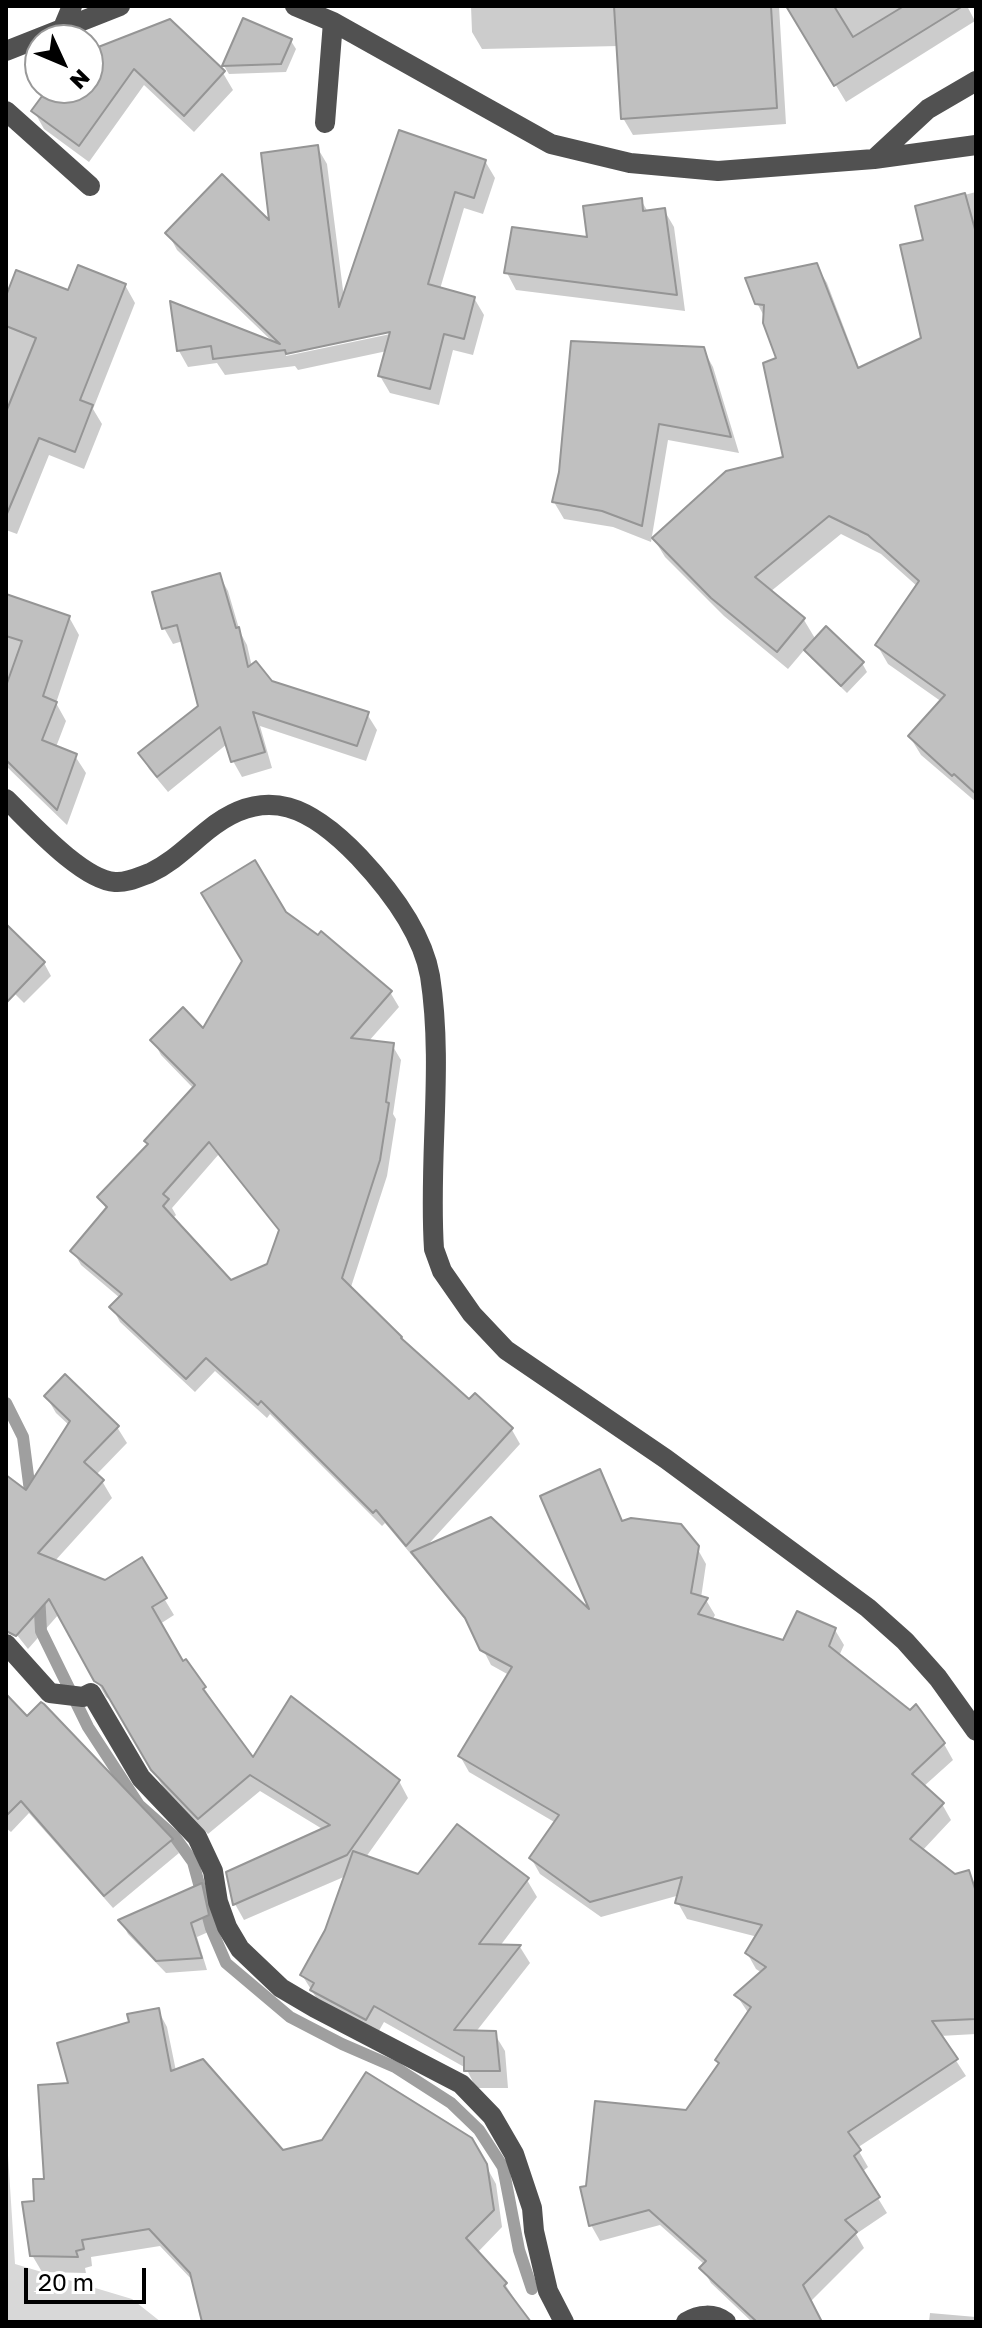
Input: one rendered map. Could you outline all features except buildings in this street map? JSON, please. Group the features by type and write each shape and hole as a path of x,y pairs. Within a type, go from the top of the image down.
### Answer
{"street":[{"path":"76,24 120,6"},
{"path":"295,6 333,22 551,144 630,163 718,171 874,159 976,145"},
{"path":"325,123 333,22"},
{"path":"874,159 928,109 976,81"},
{"path":"6,111 90,186"},
{"path":"6,799 81,868 104,881 134,879 164,866 223,819 264,803 291,807 315,819 354,852 394,896 418,941 429,974 434,1030 434,1249 442,1271 472,1314 506,1350 666,1459 868,1608 905,1641 938,1678 976,1731"},
{"path":"6,1644 50,1693 83,1697 91,1693 141,1778 197,1837 213,1871 218,1902 227,1927 240,1949 281,1988 461,2084 492,2116 514,2154 532,2208 548,2291 564,2322"},
{"path":"686,2322 693,2317 708,2315 718,2316 726,2322"}],"shaded area":[{"path":"6,2124 15,2264 132,2299 161,2322 6,2322"}],"waterway":[{"path":"6,1403 23,1437 31,1499"},
{"path":"39,1593 41,1631 88,1727 139,1805 175,1837 193,1862 211,1928 226,1963 290,2017 395,2067 451,2103 479,2130 503,2167 519,2250 532,2289"}]}
